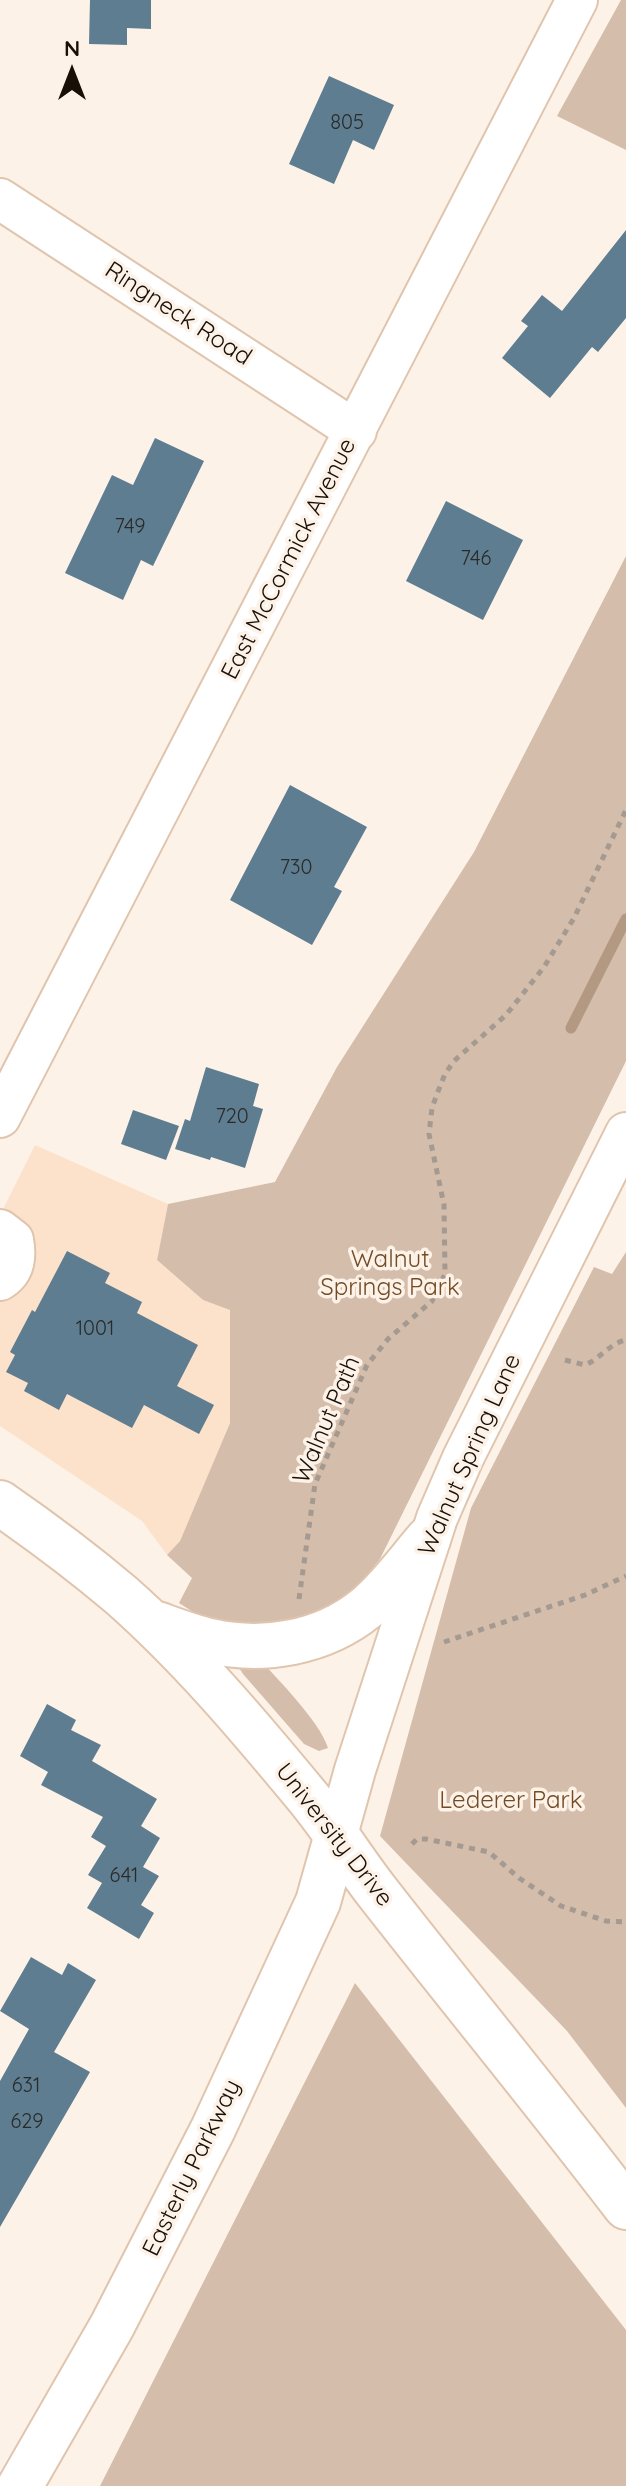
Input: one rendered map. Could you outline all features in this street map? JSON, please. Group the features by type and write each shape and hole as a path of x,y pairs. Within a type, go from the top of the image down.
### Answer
{"main road":[{"name":"University Drive","path":"0,1503 54,1540 120,1594 235,1710 308,1797 336,1838 626,2207"},
{"path":"148,1621 228,1645 274,1645 307,1639 341,1625 367,1607 428,1539"},
{"name":"Easterly Parkway","path":"20,2486 112,2326 213,2129 318,1902 336,1838"}],"street":[{"name":"East McCormick Avenue","path":"0,1117 577,0"},
{"name":"Ringneck Road","path":"0,199 356,431"},
{"name":"Walnut Spring Lane","path":"336,1838 428,1539 463,1458 626,1133"},
{"path":"0,1230 13,1240 15,1251 11,1270 0,1280"}],"path":[{"name":"Walnut Path","path":"298,1608 315,1484 367,1365 388,1339 432,1301 445,1274 444,1205 429,1134 432,1108 445,1074 454,1061 506,1015 544,967 574,918 626,810"},
{"path":"565,1360 585,1365 617,1342 626,1340"},
{"path":"444,1642 585,1595 626,1576"},
{"path":"412,1844 417,1839 426,1839 489,1852 519,1878 561,1906 606,1921 626,1922"}],"shaded area":[{"path":"35,1145 168,1204 157,1260 203,1300 230,1309 230,1423 180,1541 167,1555 142,1521 0,1426 0,1215"}],"green space":[{"path":"621,0 626,0 626,150 557,116"},
{"name":"Walnut Springs Park","path":"626,556 626,1061 380,1559 342,1606 288,1630 215,1626 179,1603 192,1578 167,1555 180,1541 230,1423 230,1310 203,1300 157,1260 168,1204 275,1182 337,1067 474,852"},
{"name":"Lederer Park","path":"626,1252 626,2108 567,2031 380,1836 471,1508 594,1267 612,1274"},
{"path":"257,1656 307,1713 328,1748 319,1751 304,1744 243,1674 238,1666"},
{"path":"355,1983 626,2330 626,2486 100,2486"}],"building":[{"path":"90,0 151,0 151,29 127,28 127,45 89,44"},
{"path":"329,76 394,105 374,150 353,140 334,184 289,164"},
{"path":"626,230 626,318 598,352 592,347 550,398 502,358 528,326 521,321 542,295 562,311"},
{"path":"155,438 204,461 153,566 141,560 123,600 65,573 112,475 133,485"},
{"path":"446,501 523,540 483,620 406,581"},
{"path":"290,785 367,827 334,887 342,891 312,945 230,900"},
{"path":"206,1067 259,1084 253,1106 263,1109 245,1168 175,1149 185,1119 190,1121"},
{"path":"133,1110 179,1126 166,1160 121,1144"},
{"path":"67,1251 110,1273 105,1283 142,1302 137,1313 198,1345 177,1386 214,1405 199,1434 144,1405 132,1428 67,1394 59,1410 24,1391 28,1383 6,1372 15,1355 10,1352"},
{"path":"47,1704 76,1720 71,1730 101,1745 92,1761 157,1799 141,1826 160,1838 143,1867 159,1876 141,1905 154,1913 139,1939 87,1908 102,1883 88,1875 106,1846 91,1837 103,1817 41,1785 48,1772 20,1756"},
{"path":"31,1957 62,1975 68,1963 96,1980 54,2052 90,2072 0,2227 0,2081 29,2029 0,2011"}],"waterway":[{"path":"571,1028 626,919"}]}
